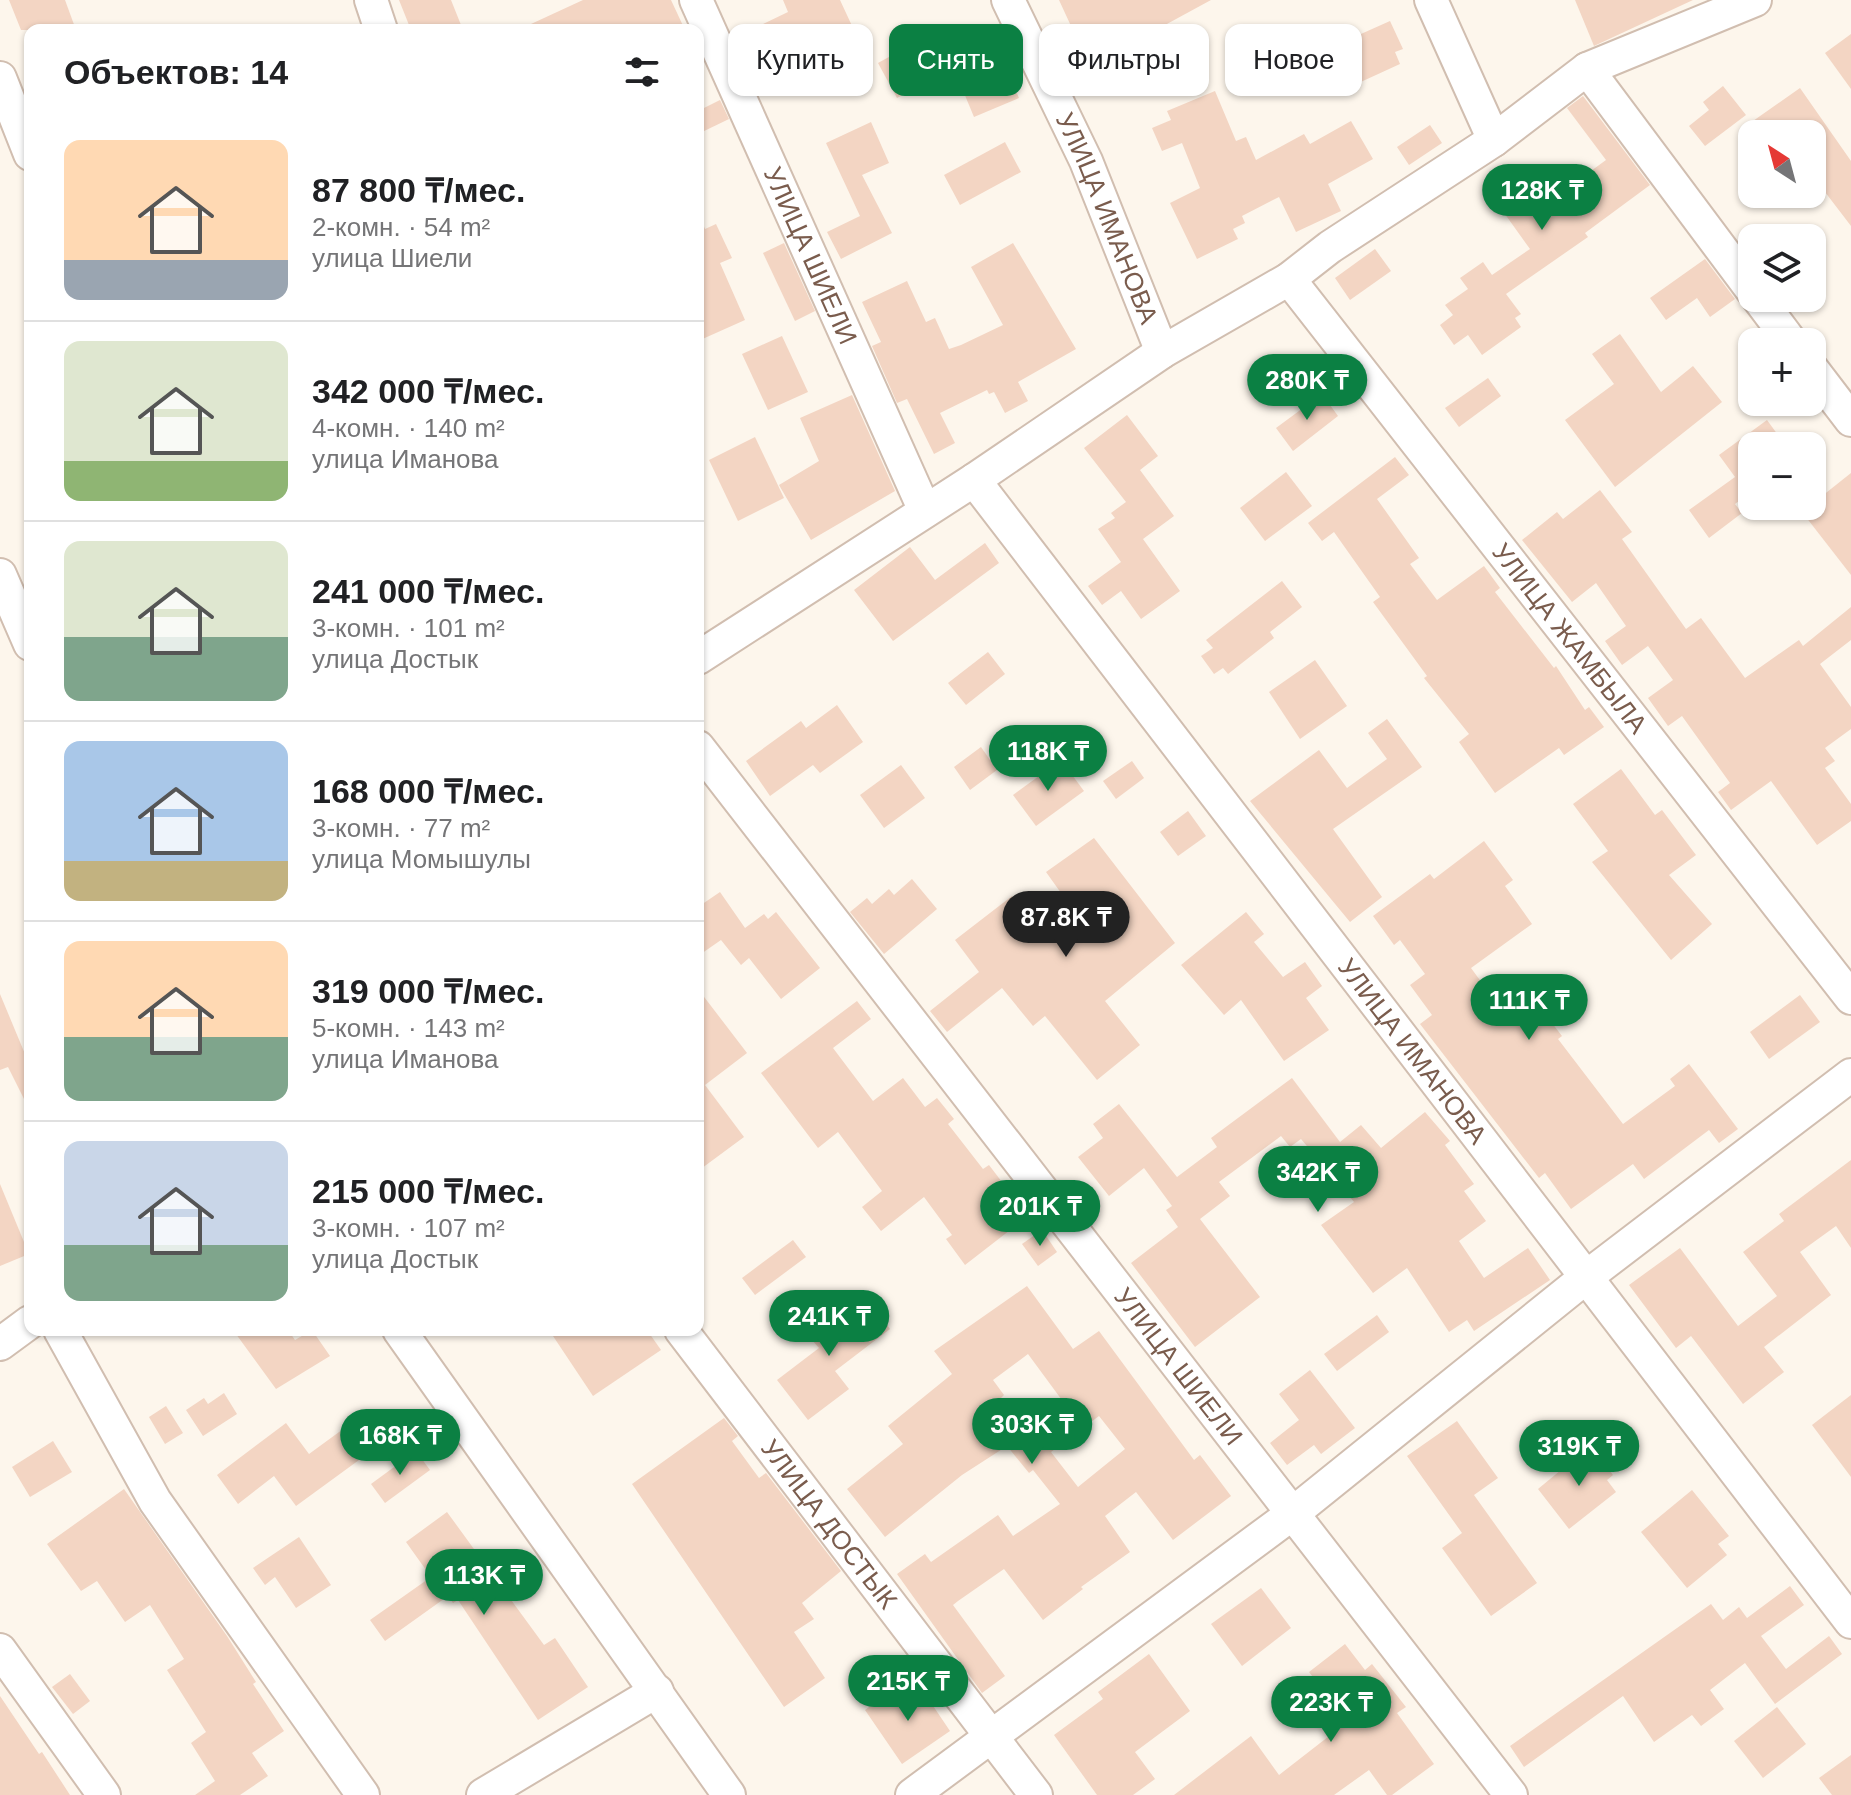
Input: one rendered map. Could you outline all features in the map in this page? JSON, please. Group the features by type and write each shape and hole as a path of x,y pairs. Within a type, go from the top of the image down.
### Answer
{"street":[{"path":"371,0 379,24"},
{"name":"УЛИЦА ШИЕЛИ","path":"696,0 925,511"},
{"name":"УЛИЦА ИМАНОВА","path":"1008,0 1086,161 1162,352"},
{"path":"1431,0 1494,140"},
{"path":"704,654 974,480 1162,352 1289,279 1330,247 1494,140 1587,69 1755,0"},
{"path":"1587,69 1738,271"},
{"path":"0,78 24,139"},
{"name":"УЛИЦА ЖАМБЫЛА","path":"1289,279 1851,998"},
{"path":"1826,387 1851,420"},
{"name":"УЛИЦА ИМАНОВА","path":"974,480 1851,1622"},
{"path":"0,575 24,630"},
{"name":"УЛИЦА ШИЕЛИ","path":"704,755 1511,1795"},
{"path":"912,1795 1292,1514 1585,1278 1851,1075"},
{"path":"0,1344 24,1326"},
{"path":"63,1336 155,1501 363,1795"},
{"path":"415,1336 729,1795"},
{"name":"УЛИЦА ДОСТЫК","path":"686,1336 1036,1795"},
{"path":"0,1650 104,1795"},
{"path":"483,1795 657,1691"}],"building":[{"path":"9,0 65,0 74,24 24,24 24,30 21,30"},
{"path":"399,0 451,0 461,24 409,24"},
{"path":"583,0 671,0 682,24 531,24"},
{"path":"783,0 840,0 851,24 763,24 788,12"},
{"path":"1059,0 1211,0 1167,24 1070,24"},
{"path":"1575,0 1693,0 1594,46"},
{"path":"1390,21 1403,49 1395,52 1400,64 1362,81 1362,34"},
{"path":"1851,34 1851,89 1825,53"},
{"path":"889,57 889,83 878,63"},
{"path":"1723,86 1746,115 1705,146 1689,126 1709,110 1703,102"},
{"path":"1800,88 1822,120 1754,120"},
{"path":"1215,91 1236,141 1246,137 1256,160 1304,134 1310,144 1351,121 1373,159 1328,184 1341,211 1296,232 1279,197 1242,216 1245,223 1233,229 1238,239 1197,259 1170,203 1200,188 1182,143 1162,151 1152,128 1171,120 1167,111"},
{"path":"965,96 1018,96 1019,98 974,117"},
{"path":"1583,96 1650,185 1585,233 1588,237 1506,294 1521,314 1515,318 1521,327 1482,355 1468,335 1454,345 1440,325 1453,315 1445,305 1468,289 1460,278 1483,262 1492,275 1530,249 1492,196 1505,187 1501,181 1523,165 1529,173 1538,167 1558,195 1606,160 1567,108"},
{"path":"720,100 729,119 704,131 704,108"},
{"path":"871,122 889,163 862,175 892,233 841,259 827,232 860,216 826,143"},
{"path":"1430,125 1442,143 1409,165 1397,147"},
{"path":"1826,125 1851,161 1851,226 1826,193"},
{"path":"1005,142 1021,172 960,205 944,175"},
{"path":"716,224 732,258 720,263 745,320 704,338 704,227 705,229"},
{"path":"784,243 815,311 795,321 763,253"},
{"path":"1013,243 1076,349 1018,382 1028,401 1005,413 994,392 989,394 987,390 940,413 955,443 934,454 907,399 897,403 872,346 881,342 862,302 907,281 926,322 935,318 949,349 961,345 1003,325 971,267"},
{"path":"1375,249 1391,271 1350,300 1335,278"},
{"path":"1705,259 1735,299 1710,317 1697,298 1666,320 1650,298"},
{"path":"1620,334 1661,392 1693,366 1722,402 1615,487 1565,420 1614,384 1592,354"},
{"path":"782,336 808,392 768,410 742,354"},
{"path":"1488,378 1501,396 1459,427 1445,408"},
{"path":"1322,394 1338,416 1293,451 1276,428"},
{"path":"852,395 895,491 811,540 779,485 819,461 800,418"},
{"path":"1127,415 1158,456 1140,470 1174,516 1143,539 1180,591 1141,619 1121,591 1102,605 1088,586 1121,562 1098,529 1115,518 1111,513 1126,502 1084,448"},
{"path":"1767,420 1776,432 1751,432"},
{"path":"755,437 784,498 738,521 709,460"},
{"path":"1738,441 1738,502 1735,504 1738,516 1709,538 1689,510 1735,477 1719,455"},
{"path":"1395,457 1409,475 1377,499 1419,558 1410,564 1437,600 1484,566 1500,588 1495,592 1554,668 1556,666 1585,710 1589,707 1604,727 1564,755 1559,748 1495,793 1459,742 1469,734 1424,678 1427,676 1373,602 1380,597 1334,532 1322,541 1308,523"},
{"path":"1286,472 1312,506 1265,541 1240,508"},
{"path":"1851,473 1851,575 1808,520 1826,520 1826,493"},
{"path":"1600,490 1632,532 1622,539 1686,629 1701,618 1745,678 1799,640 1803,646 1851,607 1851,640 1820,664 1851,707 1851,729 1825,748 1835,761 1825,768 1851,804 1851,821 1817,845 1771,781 1731,810 1718,792 1730,783 1682,716 1668,726 1648,698 1673,680 1648,646 1622,665 1605,641 1626,626 1596,583 1572,602 1522,540 1557,512 1563,519"},
{"path":"985,543 999,563 893,641 854,590 910,547 935,580"},
{"path":"1282,581 1302,607 1270,632 1274,638 1228,674 1223,668 1214,674 1201,656 1213,648 1206,640"},
{"path":"988,652 1005,674 966,705 948,683"},
{"path":"1315,660 1347,706 1300,739 1269,692"},
{"path":"837,705 863,742 820,773 813,765 770,796 746,761 801,721 806,728"},
{"path":"1387,719 1422,767 1333,829 1382,897 1350,922 1250,801 1319,750 1347,788 1387,759 1368,733"},
{"path":"981,747 997,770 970,790 954,767"},
{"path":"1061,760 1084,791 1036,826 1013,795"},
{"path":"1132,761 1144,778 1116,799 1103,781"},
{"path":"901,765 925,798 884,828 860,795"},
{"path":"1621,769 1655,815 1662,810 1696,855 1669,875 1712,924 1671,960 1592,862 1608,851 1573,804"},
{"path":"1188,811 1206,836 1178,856 1160,832"},
{"path":"1094,838 1175,943 1105,1001 1140,1045 1097,1080 1045,1016 1033,1026 1002,988 947,1032 930,1011 979,972 955,940 1012,896 1045,939 1076,914 1046,872"},
{"path":"1484,841 1513,880 1505,886 1532,924 1471,968 1510,1021 1535,1001 1562,1036 1558,1039 1623,1124 1675,1086 1670,1079 1689,1064 1738,1129 1719,1143 1709,1130 1644,1179 1633,1164 1571,1209 1545,1173 1539,1178 1420,1024 1432,1015 1410,985 1425,974 1400,940 1394,945 1373,916 1430,874 1434,879"},
{"path":"912,879 937,909 884,954 850,912 867,898 872,904 889,889 894,895"},
{"path":"720,892 745,928 764,914 768,919 776,912 820,968 781,999 749,958 741,965 721,940 704,952 704,903"},
{"path":"1246,912 1264,934 1254,942 1283,977 1305,962 1322,986 1306,998 1329,1030 1284,1061 1241,1000 1224,1015 1181,965"},
{"path":"0,994 24,1052 24,1099 8,1067 0,1070"},
{"path":"1800,995 1820,1022 1769,1059 1750,1032"},
{"path":"704,997 747,1053 705,1085 744,1137 704,1167"},
{"path":"857,1001 871,1019 833,1048 873,1101 903,1078 925,1107 937,1098 954,1119 948,1124 983,1169 989,1165 1005,1186 991,1196 1014,1227 965,1265 946,1239 952,1235 924,1197 881,1231 862,1207 882,1191 838,1132 818,1148 761,1073"},
{"path":"1292,1078 1340,1142 1361,1125 1381,1148 1425,1112 1450,1141 1445,1145 1474,1184 1464,1191 1486,1221 1459,1241 1484,1278 1528,1248 1550,1280 1474,1331 1467,1320 1449,1332 1407,1268 1373,1293 1321,1225 1354,1202 1301,1139 1290,1147 1281,1136 1219,1182 1230,1196 1200,1219 1260,1297 1195,1347 1131,1263 1178,1227 1166,1210 1172,1206 1144,1168 1109,1196 1078,1157 1103,1138 1093,1124 1119,1104 1177,1177 1217,1147 1211,1138"},
{"path":"1851,1160 1851,1248 1836,1226 1800,1252 1831,1295 1764,1347 1784,1372 1743,1404 1691,1336 1676,1348 1629,1285 1680,1248 1738,1326 1777,1296 1743,1252 1784,1221 1779,1214"},
{"path":"0,1184 24,1242 24,1256 0,1266"},
{"path":"1042,1230 1057,1252 1038,1266 1022,1244"},
{"path":"793,1240 806,1257 755,1295 742,1278"},
{"path":"1027,1286 1073,1349 1099,1331 1194,1460 1200,1455 1231,1496 1173,1540 1136,1492 1105,1516 1130,1552 1081,1587 1083,1589 1043,1620 1004,1569 958,1601 953,1605 1005,1676 982,1693 897,1574 925,1554 931,1562 998,1515 1013,1536 1060,1504 1033,1470 1029,1473 1007,1446 962,1475 885,1537 847,1489 903,1444 888,1426 952,1374 934,1351","holes":["1028,1354 1067,1407 1029,1435 1000,1399 1004,1395 993,1380","1099,1416 1125,1449 1078,1487 1051,1452"]},
{"path":"872,1304 890,1329 835,1371 849,1389 808,1420 777,1380 819,1348 797,1323 815,1307 836,1332"},
{"path":"1377,1315 1389,1332 1337,1371 1324,1354"},
{"path":"237,1336 292,1336 295,1340 302,1336 316,1336 330,1356 276,1389"},
{"path":"553,1336 651,1336 661,1350 593,1396"},
{"path":"1310,1370 1355,1428 1321,1454 1314,1445 1287,1465 1270,1443 1299,1420 1279,1394"},
{"path":"224,1393 237,1414 203,1436 186,1410 204,1398 208,1404"},
{"path":"1851,1395 1851,1477 1812,1425"},
{"path":"166,1406 183,1433 165,1444 149,1417"},
{"path":"724,1418 738,1436 732,1441 759,1478 766,1473 841,1571 802,1603 814,1619 794,1632 825,1678 784,1707 632,1484"},
{"path":"1457,1421 1498,1478 1474,1495 1537,1583 1491,1616 1442,1548 1462,1533 1407,1456"},
{"path":"286,1423 309,1454 350,1424 370,1452 296,1506 274,1476 238,1504 217,1475"},
{"path":"53,1441 72,1472 30,1497 12,1467"},
{"path":"1590,1446 1613,1475 1607,1480 1616,1492 1569,1529 1538,1489"},
{"path":"416,1451 430,1470 385,1503 371,1484"},
{"path":"124,1489 227,1636 256,1682 253,1684 284,1731 252,1753 268,1776 240,1795 195,1795 215,1781 191,1743 206,1732 167,1670 184,1659 150,1605 125,1622 97,1581 81,1591 47,1544"},
{"path":"1692,1490 1729,1536 1718,1544 1727,1555 1687,1588 1641,1532"},
{"path":"447,1512 544,1645 555,1638 588,1687 538,1720 458,1600 453,1603 448,1596 385,1641 370,1620 431,1577 406,1542"},
{"path":"299,1537 331,1585 296,1608 275,1577 265,1585 253,1568"},
{"path":"1790,1586 1804,1605 1761,1636 1786,1669 1829,1636 1842,1654 1775,1704 1745,1663 1710,1690 1724,1709 1701,1726 1692,1715 1654,1742 1623,1696 1524,1767 1510,1746 1711,1604 1723,1620 1739,1607 1747,1618"},
{"path":"1261,1588 1291,1628 1242,1666 1211,1624"},
{"path":"1345,1644 1365,1670 1372,1664 1406,1707 1397,1713 1434,1764 1392,1795 1387,1795 1369,1770 1334,1795 1174,1795 1251,1736 1279,1775 1342,1726 1337,1721 1343,1716 1309,1672"},
{"path":"1149,1654 1190,1711 1135,1752 1155,1779 1133,1795 1097,1795 1054,1735 1103,1699 1098,1692"},
{"path":"70,1674 90,1701 73,1714 52,1687"},
{"path":"919,1685 950,1731 902,1764 865,1710 890,1692 896,1701"},
{"path":"0,1696 39,1754 42,1752 70,1795 0,1795"},
{"path":"1777,1707 1806,1744 1763,1778 1734,1741"},
{"path":"1851,1755 1851,1795 1832,1795 1819,1778"}]}
